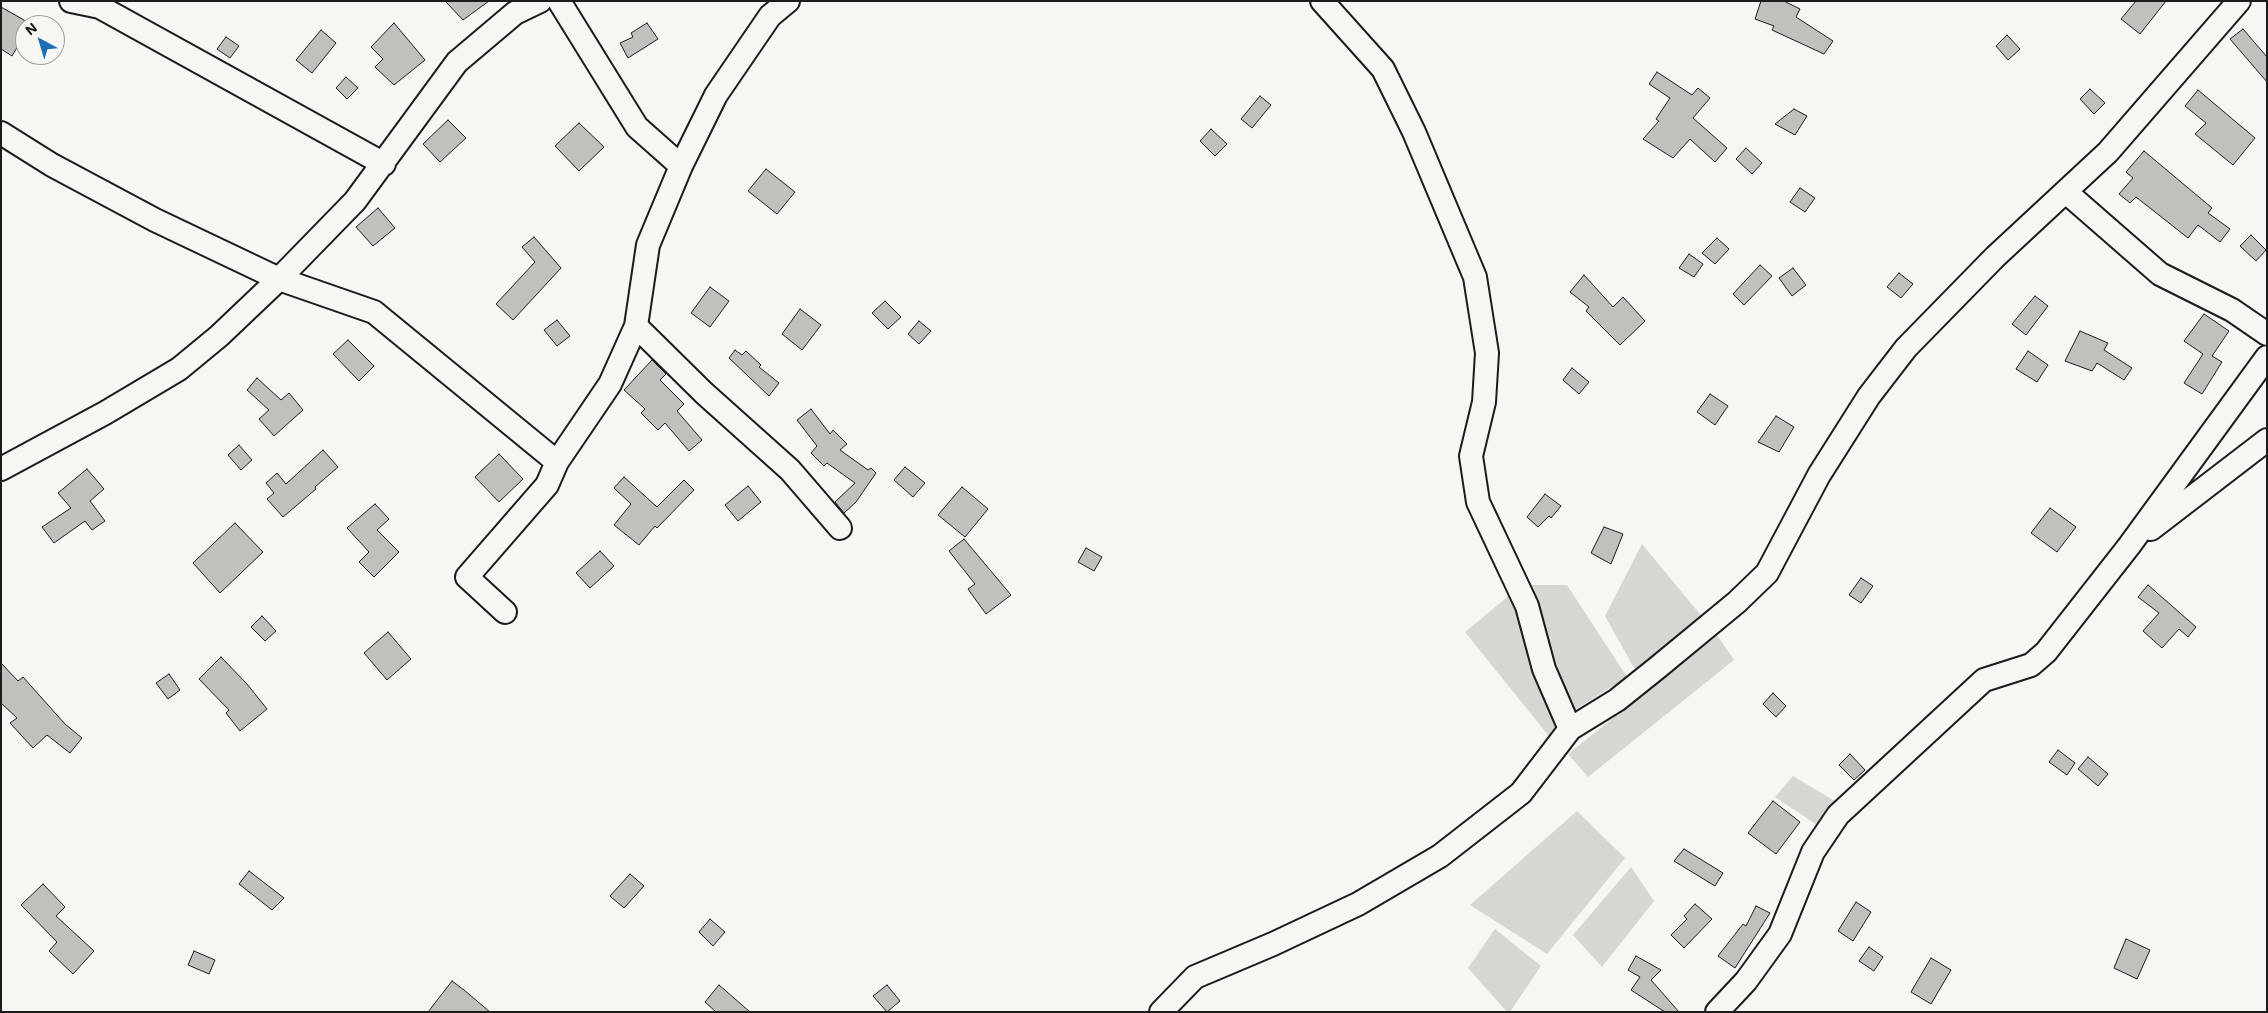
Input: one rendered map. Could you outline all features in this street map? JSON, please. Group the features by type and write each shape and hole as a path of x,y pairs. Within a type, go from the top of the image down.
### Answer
{"street":[{"path":"71,1 100,7 124,9 384,164"},
{"path":"1,469 106,413 179,369 219,336 279,279 355,201 457,62 515,13 540,1"},
{"path":"559,1 637,127 681,166"},
{"path":"1322,1 1382,69 1414,132 1475,277 1487,353 1484,402 1471,456 1478,502 1527,606 1544,669 1570,729"},
{"path":"1161,1012 1195,977 1273,944 1358,904 1440,856 1521,793 1570,729 1617,700 1737,602 1767,573 1819,475 1869,396 1906,348 1995,257 2108,152 2239,1"},
{"path":"505,612 467,577 547,485 557,462 610,384 636,326 648,245 681,166 716,95 770,16 785,2"},
{"path":"1,133 60,170 155,220 279,279 374,312 557,462"},
{"path":"2066,192 2160,274 2232,310 2267,334"},
{"path":"636,326 704,393 790,470 840,528"},
{"path":"1717,1012 1746,981 1780,934 1813,852 1838,815 1984,680 2031,665 2046,652 2129,546 2267,357"},
{"path":"2129,546 2267,440"}],"shaded area":[{"path":"1642,544 1704,619 1638,675 1605,616"},
{"path":"1529,585 1567,585 1627,677 1573,711"},
{"path":"1511,594 1562,728 1552,740 1465,632"},
{"path":"1717,635 1734,660 1588,777 1568,754"},
{"path":"1793,776 1838,803 1823,829 1775,797"},
{"path":"1577,811 1625,858 1547,954 1470,905"},
{"path":"1631,867 1654,901 1602,967 1573,935"},
{"path":"1495,929 1541,966 1510,1012 1507,1012 1468,968"}],"building":[{"path":"445,1 489,1 463,20"},
{"path":"1761,1 1784,1 1800,9 1796,17 1833,41 1824,54 1772,30 1774,26 1755,19"},
{"path":"2136,1 2166,1 2140,34 2121,19"},
{"path":"1,7 15,15 15,51 12,56 1,49"},
{"path":"394,23 425,60 394,85 375,67 383,59 371,47"},
{"path":"647,23 658,39 628,58 620,43 633,37 631,33"},
{"path":"2243,29 2267,57 2267,82 2230,39"},
{"path":"321,30 336,43 312,73 296,60"},
{"path":"2007,35 2020,49 2008,60 1996,46"},
{"path":"226,37 239,46 230,58 217,49"},
{"path":"1657,72 1692,95 1698,88 1710,98 1693,118 1727,148 1715,162 1690,139 1673,158 1643,139 1659,121 1656,119 1670,98 1649,84"},
{"path":"346,77 358,88 347,99 336,88"},
{"path":"2090,89 2105,103 2094,114 2080,99"},
{"path":"2198,90 2255,138 2233,165 2195,134 2206,123 2185,106"},
{"path":"1260,96 1271,105 1252,128 1241,119"},
{"path":"1794,109 1807,116 1795,135 1775,124"},
{"path":"448,120 466,138 440,162 423,144"},
{"path":"579,123 604,147 579,171 555,146"},
{"path":"1211,129 1227,144 1215,156 1200,141"},
{"path":"1746,148 1762,163 1752,174 1736,159"},
{"path":"2144,151 2212,208 2208,213 2230,229 2220,242 2198,225 2188,238 2136,197 2130,203 2119,194 2133,178 2126,172"},
{"path":"766,169 795,192 777,214 748,191"},
{"path":"1800,188 1815,198 1805,212 1790,202"},
{"path":"378,208 395,228 373,246 356,227"},
{"path":"2251,235 2266,250 2256,261 2240,246"},
{"path":"534,237 561,268 513,320 496,304 535,262 522,247"},
{"path":"1717,238 1729,249 1715,264 1702,253"},
{"path":"1689,254 1703,264 1694,277 1679,268"},
{"path":"1760,265 1772,276 1744,305 1733,294"},
{"path":"1793,268 1806,285 1792,296 1779,278"},
{"path":"1899,273 1913,284 1901,298 1887,287"},
{"path":"1584,275 1613,307 1623,297 1645,321 1620,345 1586,311 1589,307 1570,292"},
{"path":"710,287 729,301 710,327 691,313"},
{"path":"2035,296 2048,306 2026,335 2012,324"},
{"path":"885,301 901,317 888,329 872,313"},
{"path":"800,309 821,325 802,350 782,334"},
{"path":"2204,314 2229,331 2212,356 2222,362 2202,394 2184,383 2203,354 2184,341"},
{"path":"557,320 570,336 557,346 544,330"},
{"path":"919,321 931,331 919,344 908,334"},
{"path":"2080,331 2108,343 2104,350 2132,368 2124,380 2097,363 2092,371 2065,361"},
{"path":"348,340 374,366 359,381 333,354"},
{"path":"735,350 742,355 746,351 761,365 759,367 779,383 769,396 729,358"},
{"path":"2028,351 2048,365 2037,382 2016,369"},
{"path":"652,360 666,374 660,380 684,404 677,411 702,440 689,451 665,423 658,430 641,413 645,409 624,390"},
{"path":"1572,368 1589,382 1579,394 1563,380"},
{"path":"257,378 281,400 289,393 303,410 274,436 259,419 269,410 247,390"},
{"path":"1710,394 1728,406 1715,425 1697,412"},
{"path":"811,409 830,434 833,430 847,444 840,450 868,470 871,468 876,473 856,502 844,513 835,502 855,483 827,463 824,466 811,453 817,446 797,420"},
{"path":"1776,416 1794,427 1779,452 1758,442"},
{"path":"239,445 252,460 241,470 228,455"},
{"path":"323,450 338,467 283,517 267,499 274,493 266,483 277,473 286,484"},
{"path":"499,454 523,479 499,502 475,477"},
{"path":"905,467 925,483 913,497 894,480"},
{"path":"87,469 104,489 90,501 105,521 92,530 85,521 54,543 42,527 71,508 58,493"},
{"path":"624,477 657,507 684,480 694,490 657,528 655,526 639,545 614,525 631,504 614,488"},
{"path":"748,486 761,502 738,521 725,505"},
{"path":"962,487 988,509 965,537 938,515"},
{"path":"1545,494 1561,506 1551,518 1549,516 1538,527 1527,517"},
{"path":"375,504 389,519 377,530 399,552 374,577 359,562 369,552 347,528"},
{"path":"2050,508 2076,527 2057,552 2031,533"},
{"path":"235,523 263,552 220,593 193,563"},
{"path":"1604,527 1623,534 1611,564 1591,553"},
{"path":"964,539 1011,595 986,614 968,589 975,584 949,551"},
{"path":"1086,548 1102,557 1094,571 1078,562"},
{"path":"600,551 614,566 590,588 576,573"},
{"path":"1861,578 1873,586 1861,603 1849,595"},
{"path":"2148,585 2196,627 2188,637 2179,629 2162,648 2143,631 2159,613 2138,597"},
{"path":"262,616 276,631 265,641 251,627"},
{"path":"388,632 411,659 387,680 364,653"},
{"path":"221,657 247,684 267,709 240,731 226,713 229,710 199,679"},
{"path":"1,663 18,681 23,677 65,724 82,738 70,753 47,735 33,748 10,723 17,718 1,703"},
{"path":"169,674 180,690 168,699 156,683"},
{"path":"1773,693 1786,706 1776,717 1763,704"},
{"path":"2058,750 2075,763 2067,775 2049,762"},
{"path":"1850,754 1865,770 1854,780 1839,765"},
{"path":"2088,757 2108,774 2098,786 2078,769"},
{"path":"1773,801 1800,822 1776,854 1748,833"},
{"path":"1684,849 1723,873 1715,886 1674,861"},
{"path":"249,871 284,898 272,910 239,884"},
{"path":"630,874 644,886 624,908 610,896"},
{"path":"43,884 65,907 56,916 94,951 73,974 49,951 57,942 21,905"},
{"path":"1856,902 1871,912 1853,941 1838,931"},
{"path":"1695,904 1712,919 1684,948 1671,935 1687,919 1684,916"},
{"path":"1756,906 1770,913 1735,968 1718,956 1743,924 1746,926"},
{"path":"710,919 725,932 713,946 699,932"},
{"path":"2126,939 2150,950 2137,979 2114,968"},
{"path":"1869,947 1883,957 1874,971 1859,961"},
{"path":"194,951 215,960 209,974 188,965"},
{"path":"1636,956 1661,970 1651,980 1679,1012 1665,1012 1631,990 1640,977 1628,970"},
{"path":"1931,958 1951,970 1931,1004 1911,992"},
{"path":"452,981 464,990 490,1012 428,1012"},
{"path":"719,985 750,1012 716,1012 705,1002"},
{"path":"887,985 900,1001 887,1012 873,996"}]}
